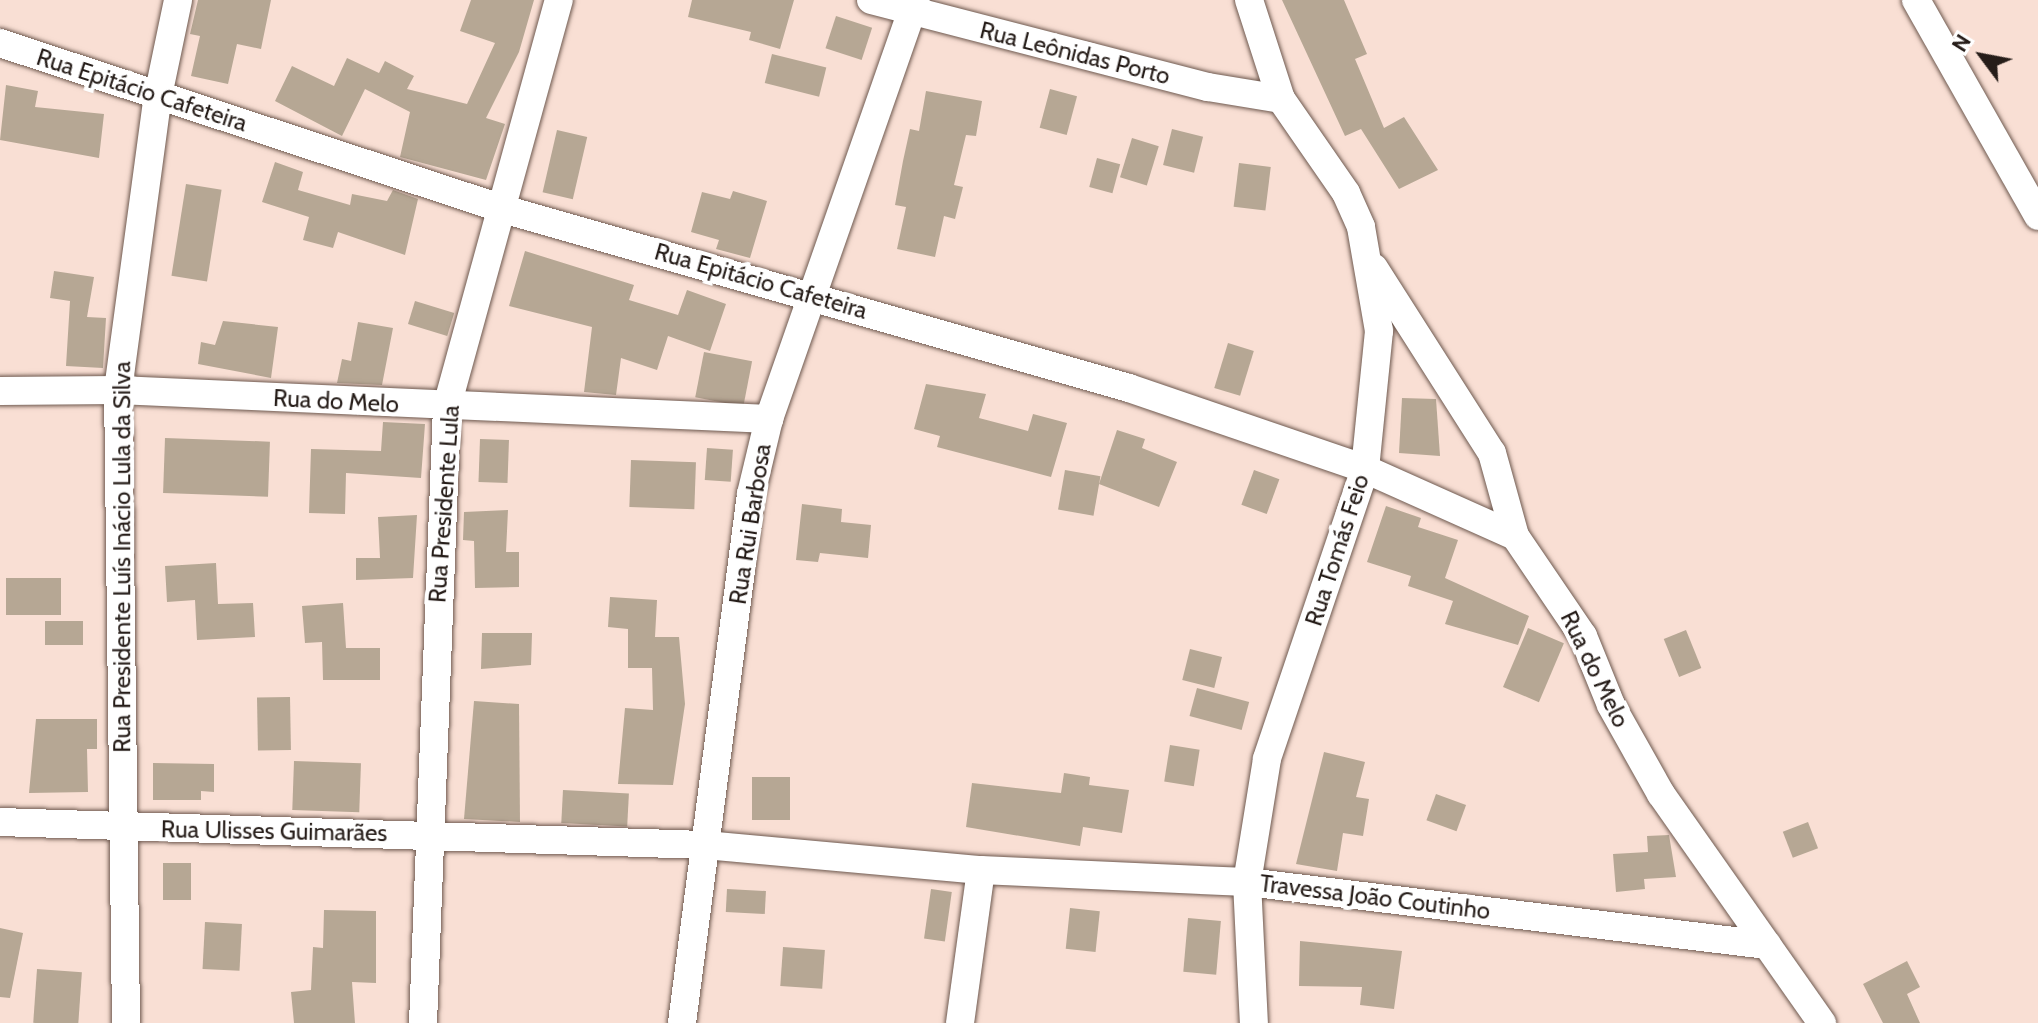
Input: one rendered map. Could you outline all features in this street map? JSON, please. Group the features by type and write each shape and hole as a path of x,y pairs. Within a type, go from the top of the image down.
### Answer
{"street":[{"name":"Rua Presidente Luís Inácio Lula da Silva","path":"126,1023 121,829 118,390 158,96 178,0"},
{"name":"Rua Presidente Lula","path":"423,1023 426,834 447,406 559,0"},
{"name":"Rua Leônidas Porto","path":"871,0 914,6 1281,99"},
{"name":"Rua Tomás Feio","path":"1249,0 1281,99 1346,193 1369,262 1379,331 1365,469 1267,759 1247,882 1254,1023"},
{"path":"1916,0 2038,216"},
{"name":"Rua Rui Barbosa","path":"682,1023 751,494 769,419 914,6"},
{"name":"Rua Epitácio Cafeteira","path":"0,43 503,209 813,295 1129,388 1365,469 1515,536"},
{"name":"Rua do Melo","path":"1369,262 1492,453 1515,536 1583,636 1611,705 1661,794 1822,1023"},
{"name":"Rua do Melo","path":"0,391 118,390 769,419"},
{"name":"Rua Ulisses Guimarães","path":"0,822 121,829 426,834 705,845"},
{"name":"Travessa João Coutinho","path":"705,845 981,870 1247,882 1767,945"},
{"path":"960,1023 981,870"}],"building":[{"path":"198,0 271,0 261,49 237,44 228,84 191,76 200,36 190,34"},
{"path":"471,0 534,0 519,52 486,118 505,124 486,180 400,157 410,112 365,89 342,136 275,101 292,66 334,86 347,58 379,73 385,61 414,76 407,89 467,104 495,43 460,31"},
{"path":"692,0 794,0 780,49 749,40 751,32 688,17"},
{"path":"1282,0 1344,0 1367,54 1355,59 1384,128 1404,117 1438,170 1399,189 1361,129 1345,136"},
{"path":"836,16 872,28 862,60 825,48"},
{"path":"772,54 826,68 819,97 765,83"},
{"path":"6,85 38,91 35,107 104,114 99,158 0,140"},
{"path":"1050,89 1077,96 1067,135 1040,128"},
{"path":"926,91 982,101 976,136 966,135 954,185 963,187 955,219 944,216 935,257 897,249 906,207 895,205 903,161 910,129 919,131"},
{"path":"1172,129 1203,137 1194,173 1163,165"},
{"path":"557,130 587,137 573,199 543,192"},
{"path":"1132,138 1159,146 1147,185 1120,177"},
{"path":"1097,158 1120,164 1112,193 1089,187"},
{"path":"275,162 303,172 298,190 350,205 352,194 387,201 393,190 418,199 405,255 338,232 333,248 303,240 309,217 262,202"},
{"path":"1239,163 1271,167 1265,211 1234,207"},
{"path":"186,184 222,190 207,281 171,276"},
{"path":"733,191 767,201 750,258 716,249 719,240 691,232 702,192 730,199"},
{"path":"525,251 634,285 629,300 678,315 687,290 726,304 710,351 668,336 657,370 621,358 616,395 584,392 592,327 509,306"},
{"path":"54,271 94,277 87,317 106,318 103,368 66,366 70,301 50,298"},
{"path":"415,301 454,313 447,336 408,324"},
{"path":"223,321 278,327 271,378 198,364 201,342 215,345"},
{"path":"358,322 393,328 382,385 337,383 342,359 351,361"},
{"path":"1228,343 1254,351 1240,396 1214,388"},
{"path":"704,352 752,361 743,407 695,397"},
{"path":"926,384 986,394 979,418 1028,431 1033,414 1067,423 1051,477 937,447 940,436 914,429"},
{"path":"1402,398 1436,399 1440,456 1399,453"},
{"path":"383,422 425,424 421,478 346,473 345,514 309,513 311,449 381,451"},
{"path":"1117,430 1145,439 1142,448 1177,462 1159,507 1099,484"},
{"path":"165,438 270,442 268,497 163,493"},
{"path":"480,439 509,440 507,483 478,482"},
{"path":"707,448 733,450 731,482 705,480"},
{"path":"631,460 696,462 694,509 629,507"},
{"path":"1065,470 1100,476 1094,516 1058,509"},
{"path":"1254,470 1279,479 1267,514 1241,505"},
{"path":"802,504 842,509 841,522 871,525 868,558 820,553 818,562 796,560"},
{"path":"1386,506 1421,518 1418,527 1458,540 1445,578 1529,616 1518,645 1445,624 1453,601 1408,586 1411,576 1367,562"},
{"path":"508,510 506,552 519,552 519,587 475,588 474,541 463,540 464,512"},
{"path":"417,515 413,578 356,580 356,558 380,558 378,517"},
{"path":"216,563 218,604 253,603 255,637 197,640 195,600 167,602 165,566"},
{"path":"6,578 61,578 61,615 6,615"},
{"path":"610,597 657,600 655,637 679,637 685,704 673,785 618,784 625,708 653,710 652,668 628,668 628,629 608,627"},
{"path":"343,603 346,648 380,648 380,680 323,680 322,642 305,643 302,606"},
{"path":"45,621 83,621 83,645 45,645"},
{"path":"1528,628 1564,643 1539,702 1503,687"},
{"path":"1686,630 1701,668 1679,677 1664,639"},
{"path":"482,633 532,633 531,665 481,669"},
{"path":"1190,649 1222,657 1214,688 1182,680"},
{"path":"1197,688 1249,702 1242,730 1189,716"},
{"path":"290,697 291,750 258,751 257,698"},
{"path":"474,701 519,704 520,822 464,819"},
{"path":"36,719 97,719 97,749 87,749 88,792 29,793"},
{"path":"1170,745 1200,750 1194,786 1164,782"},
{"path":"1324,752 1365,762 1356,797 1369,799 1363,836 1343,833 1337,871 1296,864"},
{"path":"294,761 361,763 359,812 292,810"},
{"path":"153,763 214,764 214,792 201,791 201,800 153,800"},
{"path":"1064,773 1090,777 1089,785 1129,790 1122,833 1083,827 1080,846 966,827 972,783 1061,793"},
{"path":"752,777 790,777 790,820 752,820"},
{"path":"563,790 629,793 627,826 561,823"},
{"path":"1436,794 1466,805 1456,831 1426,820"},
{"path":"1808,822 1818,848 1793,858 1783,832"},
{"path":"1669,835 1676,877 1644,879 1645,889 1616,892 1613,854 1648,852 1647,836"},
{"path":"163,863 191,863 191,900 163,900"},
{"path":"727,889 766,891 765,914 726,912"},
{"path":"931,889 952,892 945,941 924,939"},
{"path":"1070,908 1100,911 1096,952 1066,949"},
{"path":"324,910 376,911 376,983 352,982 355,1023 294,1023 291,992 311,990 313,947 323,948"},
{"path":"1188,918 1221,921 1216,975 1183,972"},
{"path":"205,922 242,924 239,971 203,969"},
{"path":"0,928 23,933 10,998 0,997"},
{"path":"1300,941 1402,951 1394,1009 1360,1005 1362,987 1299,986"},
{"path":"783,947 825,950 822,989 780,986"},
{"path":"1907,961 1920,987 1907,994 1920,1023 1883,1023 1863,984"},
{"path":"37,969 82,972 78,1023 33,1023"}]}
